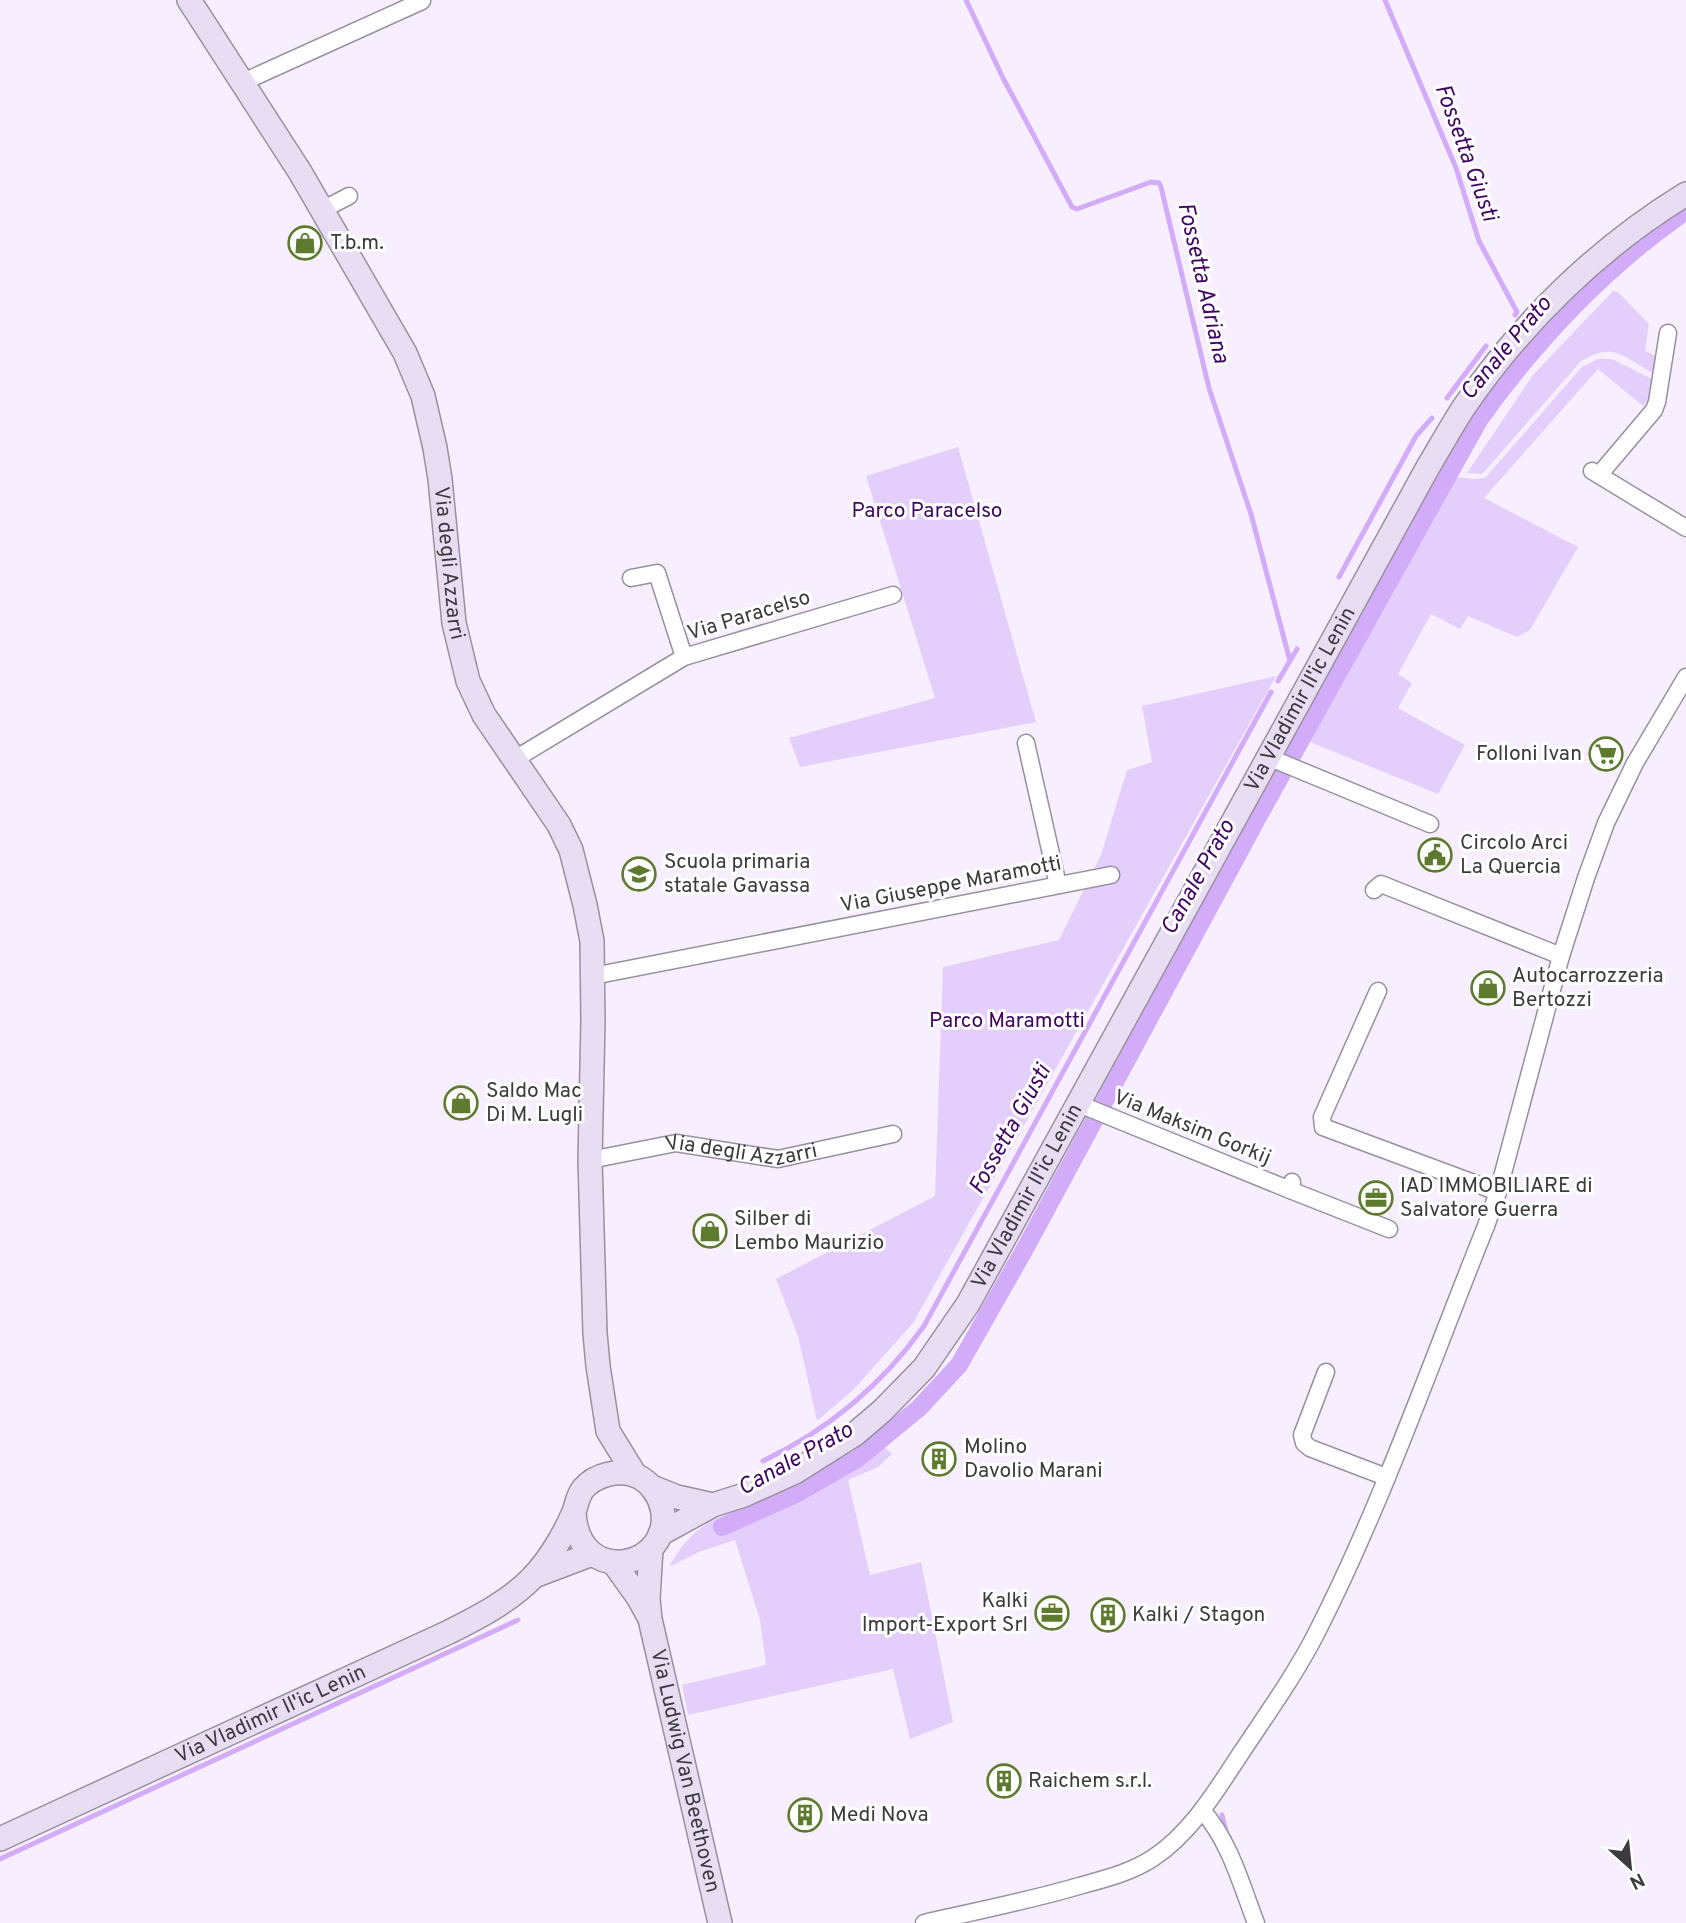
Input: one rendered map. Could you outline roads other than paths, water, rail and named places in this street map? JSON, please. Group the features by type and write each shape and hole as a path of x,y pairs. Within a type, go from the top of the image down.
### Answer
{"main road":[{"name":"Via degli Azzarri","path":"188,0 243,82 394,332 429,416 440,479 454,623 468,681 484,715 559,825 571,850 589,924 593,976 590,1160 595,1333 608,1431 593,1481"},
{"name":"Via Vladimir Il'ic Lenin","path":"534,1576 602,1558 627,1562 640,1557 655,1542 713,1505 771,1484 805,1466 855,1434 908,1387 939,1348 1091,1110 1428,467 1462,409 1532,321 1598,257 1640,224 1686,194"},
{"name":"Via degli Azzarri","path":"608,1431 643,1481"},
{"path":"593,1481 606,1474 620,1472 677,1497 713,1505"},
{"name":"Via Vladimir Il'ic Lenin","path":"0,1839 496,1607 534,1576 555,1547 574,1513 577,1500 593,1481"},
{"path":"643,1481 663,1510 655,1542"},
{"path":"574,1513 575,1528 581,1543 602,1558"},
{"name":"Via Ludwig Van Beethoven","path":"655,1542 648,1599 650,1619 720,1923"},
{"name":"Via Ludwig Van Beethoven","path":"602,1558 638,1597 650,1619"}],"street":[{"path":"243,82 422,1"},
{"path":"322,210 349,195"},
{"path":"1668,333 1654,410 1595,472 1686,528"},
{"path":"631,579 657,573 684,657"},
{"name":"Via Paracelso","path":"515,759 684,657 893,595"},
{"path":"924,1923 1061,1891 1135,1868 1154,1858 1181,1836 1202,1810 1291,1678 1352,1558 1498,1192 1561,956 1606,823 1635,763 1686,677"},
{"path":"1026,743 1058,885"},
{"path":"1276,760 1430,824"},
{"name":"Via Giuseppe Maramotti","path":"593,976 1111,875"},
{"path":"1374,890 1381,884 1561,956"},
{"path":"1378,990 1322,1117 1323,1127 1498,1192"},
{"name":"Via Maksim Gorkij","path":"1091,1110 1291,1186 1389,1229"},
{"name":"Via degli Azzarri","path":"590,1160 676,1143 778,1159 893,1134"},
{"path":"1326,1372 1303,1435 1304,1443 1310,1448 1386,1477"},
{"path":"1202,1810 1214,1824 1228,1849 1256,1923"}],"waterway":[{"name":"Fossetta Adriana","path":"966,0 1003,78 1072,207 1077,209 1151,182 1159,183 1161,187 1209,388 1251,514 1290,661"},
{"name":"Fossetta Giusti","path":"1385,0 1456,168 1479,241 1517,312 1515,315"},
{"name":"Canale Prato","path":"722,1527 796,1494 857,1459 919,1408 959,1365 1027,1245 1258,817 1479,420 1524,361 1574,306 1627,256 1686,211"},
{"name":"Fossetta Giusti","path":"1447,398 1486,346"},
{"name":"Fossetta Giusti","path":"1339,577 1416,436 1432,418"},
{"name":"Fossetta Giusti","path":"1278,681 1297,649"},
{"name":"Fossetta Giusti","path":"763,1461 810,1435 852,1404 890,1368 924,1326 1271,692"},
{"path":"0,1859 518,1620"},
{"path":"1222,1815 1227,1835"}],"place":[{"name":"T.b.m.","path":"305,243"},
{"name":"Folloni Ivan","path":"1606,754"},
{"name":"Circolo Arci La Quercia","path":"1435,855"},
{"name":"Scuola primaria statale Gavassa","path":"639,874"},
{"name":"Autocarrozzeria Bertozzi","path":"1488,988"},
{"name":"Saldo Mac Di M. Lugli","path":"461,1103"},
{"name":"IAD IMMOBILIARE di Salvatore Guerra","path":"1376,1198"},
{"name":"Silber di Lembo Maurizio","path":"710,1231"},
{"name":"Molino Davolio Marani","path":"939,1459"},
{"name":"Kalki Import-Export Srl","path":"1052,1613"},
{"name":"Kalki / Stagon","path":"1108,1615"},
{"name":"Raichem s.r.l.","path":"1004,1781"},
{"name":"Medi Nova","path":"805,1815"}],"park label":[{"name":"Parco Paracelso","path":"927,511"},
{"name":"Parco Maramotti","path":"1007,1021"}]}
